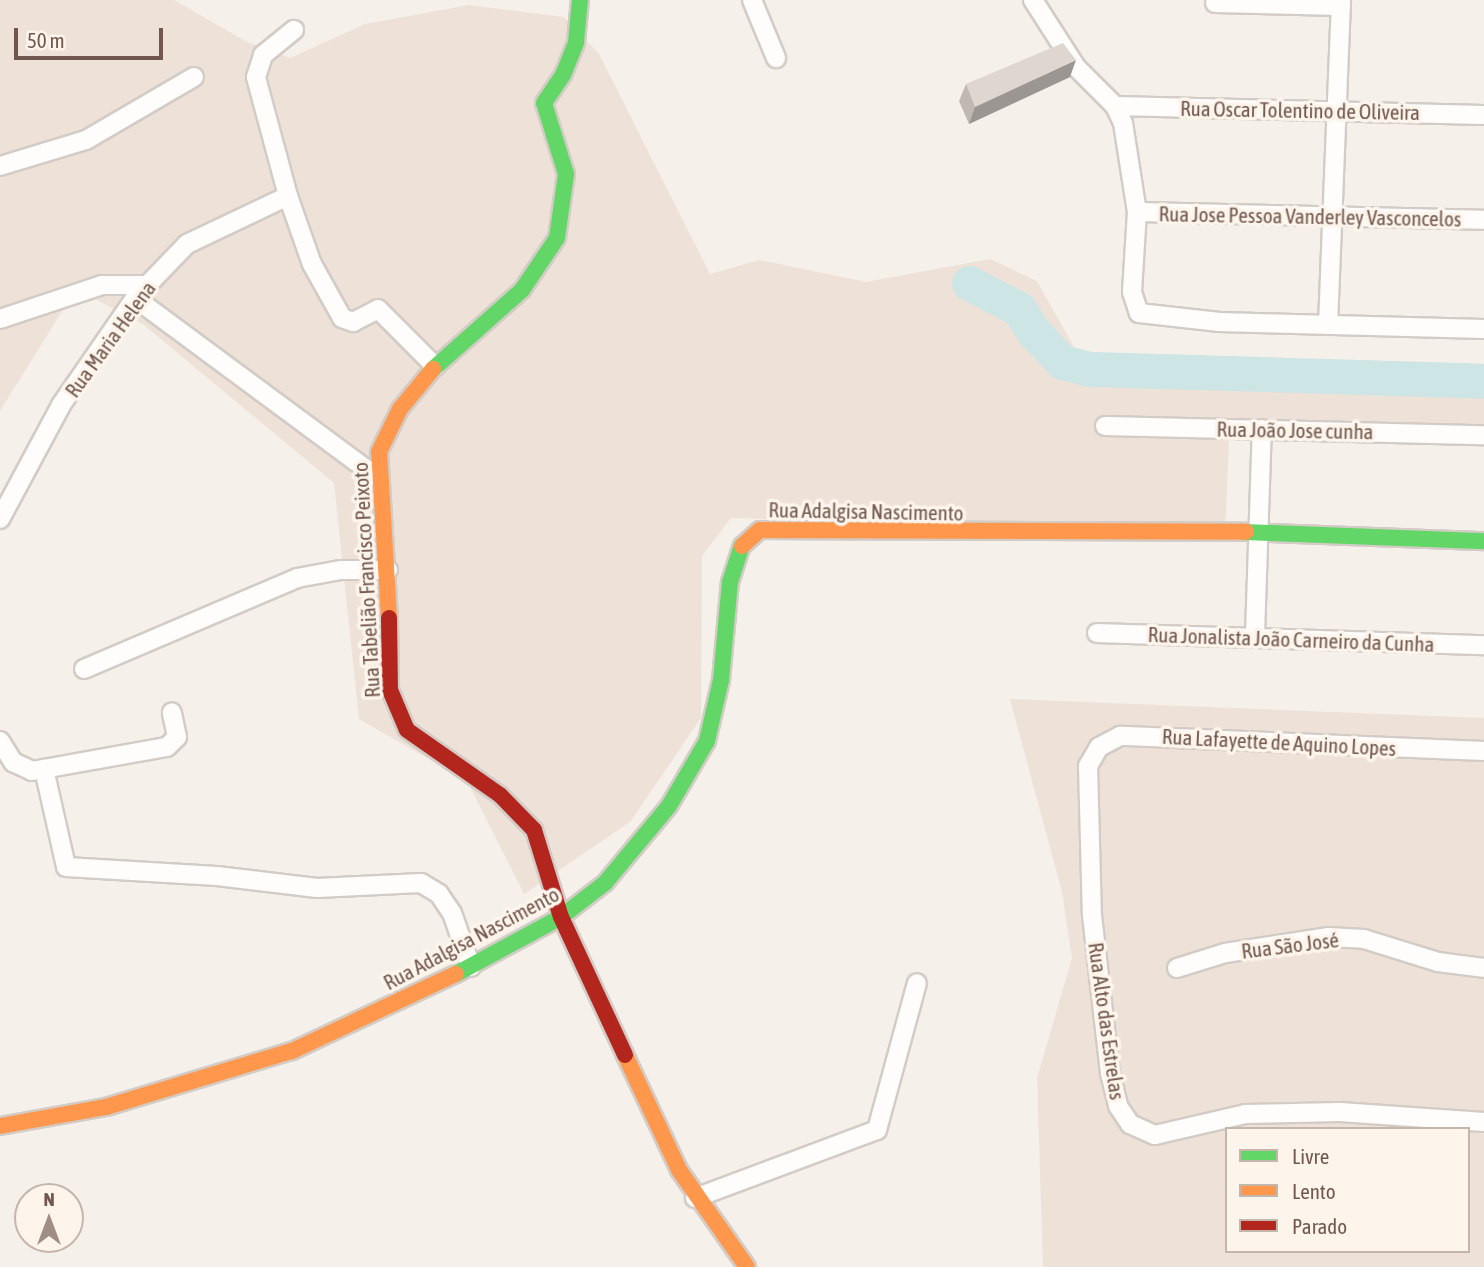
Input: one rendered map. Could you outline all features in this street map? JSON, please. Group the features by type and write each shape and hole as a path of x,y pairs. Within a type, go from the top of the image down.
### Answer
{"street":[{"name":"Rua Tabelião Francisco Peixoto","path":"580,0 576,42 563,75 544,103 565,166 557,238 522,290 435,366 391,425 379,452 377,477 388,570 390,690 400,720 416,739 500,795 527,820 538,840 561,917 695,1198 747,1267"},
{"path":"752,0 776,58"},
{"path":"1033,0 1076,67 1115,106 1132,159 1137,212 1132,292 1139,313 1219,322 1484,329"},
{"path":"1215,3 1341,3 1339,111 1328,325"},
{"path":"294,30 264,55 256,77 288,196 312,264 342,318 353,322 378,309 435,366"},
{"path":"0,166 86,140 194,77"},
{"name":"Rua Oscar Tolentino de Oliveira","path":"1115,106 1484,115"},
{"name":"Rua Maria Helena","path":"0,519 61,405 141,292 187,244 207,231 288,196"},
{"name":"Rua Jose Pessoa Vanderley Vasconcelos","path":"1137,212 1333,214 1484,220"},
{"path":"0,319 102,285 141,292 247,386 377,477"},
{"name":"Rua João Jose cunha","path":"1105,426 1484,435"},
{"path":"1255,635 1262,429"},
{"name":"Rua Adalgisa Nascimento","path":"0,1126 106,1107 215,1078 292,1051 471,967 561,917 622,866 669,806 707,741 721,680 730,582 737,554 750,534 772,527 979,533 1258,532 1484,541"},
{"path":"84,669 297,578 341,570 388,570"},
{"name":"Rua Jonalista João Carneiro da Cunha","path":"1097,633 1255,635 1484,645"},
{"path":"0,741 20,767 44,769 167,747 177,737 172,713"},
{"name":"Rua Lafayette de Aquino Lopes","path":"1088,766 1099,747 1120,736 1484,751"},
{"name":"Rua Alto das Estrelas","path":"1088,766 1091,915 1111,1073 1118,1106 1130,1124 1155,1135 1246,1114 1340,1112 1484,1122"},
{"path":"44,769 66,867 218,876 317,888 421,883 439,894 452,913 471,967"},
{"name":"Rua São José","path":"1177,968 1225,953 1328,937 1364,939 1438,962 1484,968"},
{"path":"695,1198 877,1130 917,983"}],"shaded area":[{"path":"0,0 174,0 247,42 290,58 365,24 469,5 564,17 599,54 710,274 759,260 866,282 990,259 1037,281 1080,358 1484,374 1484,431 1230,418 1225,532 731,518 702,556 701,718 630,822 524,894 467,781 359,719 334,483 144,325 76,289 0,411"},
{"path":"1010,699 1484,718 1484,1267 1043,1267 1037,1078 1072,958 1062,892"}],"building":[{"path":"1063,43 1076,60 975,107 966,84"}],"waterway":[{"path":"969,283 1019,309 1033,331 1062,362 1091,369 1484,381"}],"traffic: fast":[{"path":"433,369 522,290 557,238 566,174 544,103 563,75 576,42 580,0"},
{"path":"1246,532 1484,541"},
{"path":"456,974 561,917 605,883 669,806 707,741 721,680 730,582 742,546"}],"traffic: slow":[{"path":"389,618 379,452 400,409 433,369"},
{"path":"742,546 760,530 1246,532"},
{"path":"0,1126 106,1107 292,1051 456,974"},
{"path":"625,1055 679,1170 747,1267"}],"traffic: jam":[{"path":"389,618 390,690 407,730 500,795 534,830 561,917 625,1055"}]}
